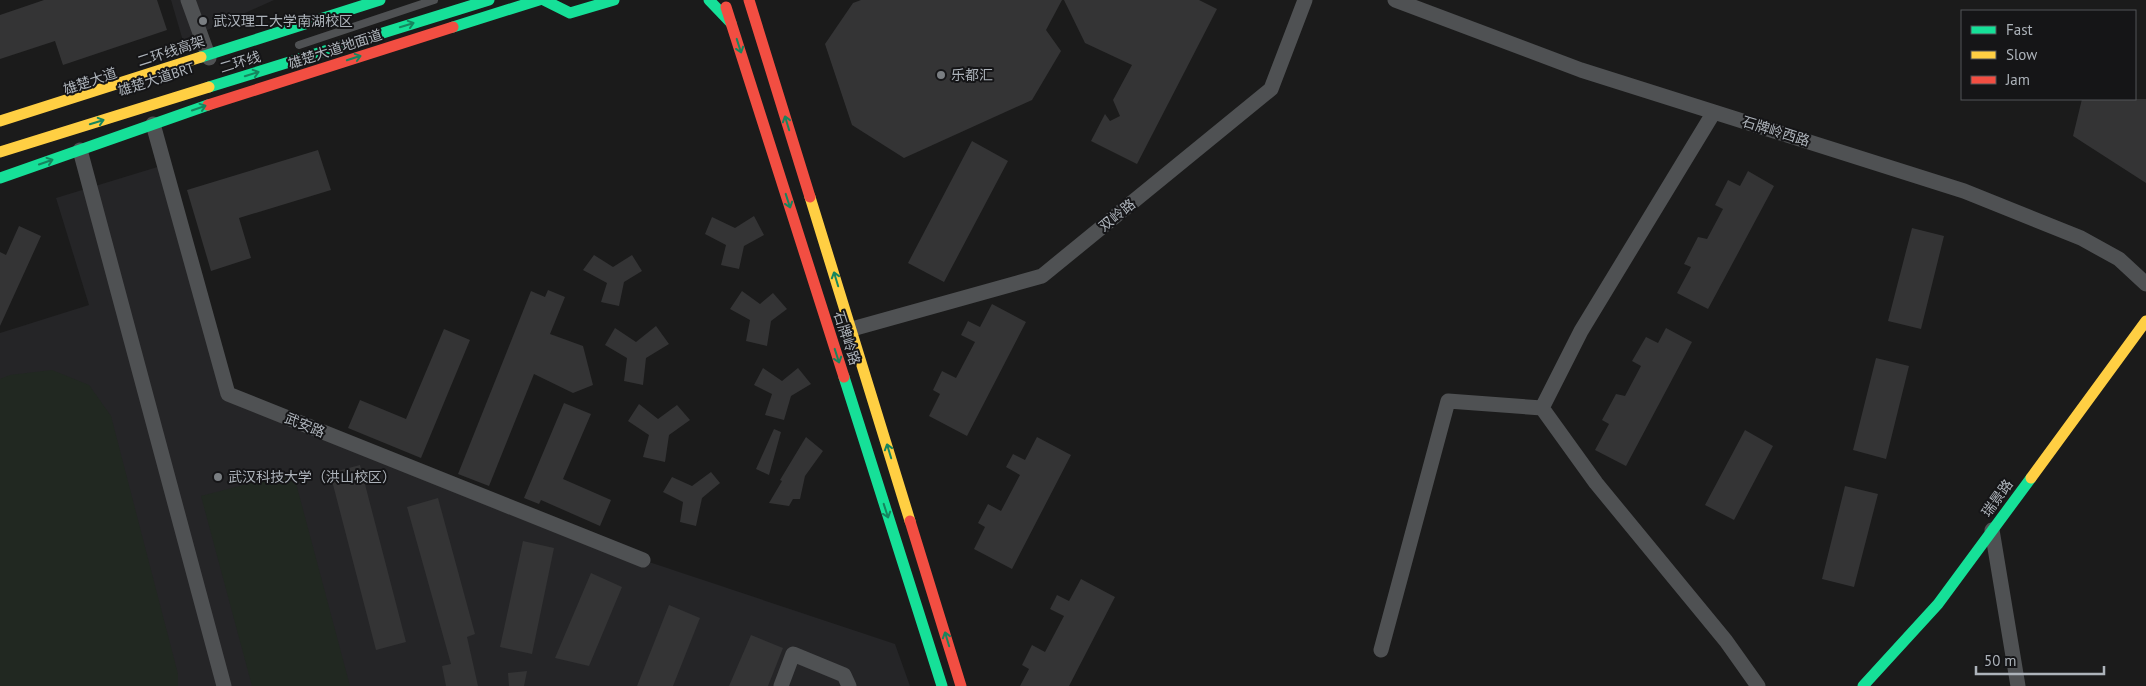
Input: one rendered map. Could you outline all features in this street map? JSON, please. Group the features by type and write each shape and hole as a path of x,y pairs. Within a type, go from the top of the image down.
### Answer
{"main road":[{"name":"二环线高架","path":"0,121 380,0"},
{"name":"雄楚大道","path":"0,127 391,0"},
{"name":"二环线","path":"0,152 489,0"},
{"name":"雄楚大道地面道","path":"0,178 222,100 539,0"},
{"path":"544,0 570,13 614,0"},
{"path":"709,0 731,23"},
{"name":"石牌岭路","path":"724,0 942,686"},
{"name":"石牌岭路","path":"749,0 961,686"},
{"name":"瑞景路","path":"1863,686 1938,604 2146,321"}],"street":[{"name":"双岭路","path":"852,329 1042,276 1271,89 1305,0"},
{"name":"石牌岭西路","path":"1395,0 1581,70 1964,190 2081,238 2119,259 2146,284"},
{"path":"190,1 209,58"},
{"path":"1542,408 1581,330 1714,112"},
{"name":"武安路","path":"153,124 228,394 643,560"},
{"path":"80,150 224,686"},
{"path":"1381,650 1448,401 1542,408 1596,483 1726,641 1758,686"},
{"path":"1992,530 2018,686"},
{"path":"781,686 794,654 844,675 849,686"}],"lane":[{"path":"294,46 434,0"}],"shaded area":[{"name":"武汉理工大学南湖校区","path":"171,0 274,0 183,41"},
{"name":"武汉科技大学（洪山校区）","path":"164,165 228,394 643,560 895,644 910,686 0,686 0,333 89,305 56,198"},
{"path":"52,370 89,385 111,416 178,674 178,686 0,686 0,379 10,375"},
{"path":"293,472 350,686 252,686 201,496"}],"building":[{"path":"44,0 157,0 167,30 63,65 55,41 0,59 0,15"},
{"name":"乐都汇","path":"861,0 1062,0 1046,30 1061,51 1032,100 904,158 852,125 825,44 853,3"},
{"path":"1064,0 1199,0 1217,9 1137,164 1091,141 1105,114 1110,121 1120,116 1113,100 1132,65 1085,43"},
{"path":"2146,99 2146,183 2073,136 2082,100"},
{"path":"972,141 1008,161 944,282 908,263"},
{"path":"318,150 331,190 239,218 251,258 211,271 187,190"},
{"path":"1748,171 1774,186 1708,309 1677,293 1691,267 1684,264 1698,237 1707,239 1723,209 1715,205 1728,180 1740,186"},
{"path":"754,216 764,235 744,246 739,269 721,265 726,245 705,234 712,217 735,228"},
{"path":"19,226 41,236 0,326 0,252 6,255"},
{"path":"1912,228 1944,236 1921,329 1888,321"},
{"path":"594,255 613,267 632,255 642,271 624,282 619,306 601,302 607,283 583,270"},
{"path":"548,290 565,297 550,334 583,346 593,385 573,393 534,374 489,486 458,474 531,291 545,297"},
{"path":"742,291 760,304 773,293 787,309 771,321 767,346 746,341 750,320 730,309"},
{"path":"992,304 1026,322 967,436 929,416 940,394 933,390 942,371 956,378 975,342 961,335 968,321 980,327"},
{"path":"656,326 669,344 646,358 643,385 624,381 627,358 605,345 615,328 636,342"},
{"path":"1666,328 1692,342 1626,466 1595,450 1609,424 1602,420 1616,394 1625,396 1641,366 1632,361 1646,337 1658,343"},
{"path":"444,329 470,340 421,458 348,428 360,400 406,419"},
{"path":"1876,358 1909,366 1886,459 1853,450"},
{"path":"763,368 782,381 798,368 811,384 791,396 784,420 765,415 772,394 754,385"},
{"path":"564,403 591,414 563,479 611,500 600,526 541,500 539,504 524,498"},
{"path":"639,404 658,419 677,405 690,420 669,435 665,462 643,457 649,435 628,421"},
{"path":"774,429 781,432 769,475 756,469"},
{"path":"1745,430 1773,446 1734,520 1705,505"},
{"path":"806,437 823,451 805,476 800,499 793,499 789,506 769,503 782,481 780,480"},
{"path":"1037,437 1071,455 1012,569 974,549 985,527 978,523 988,504 1001,511 1020,475 1006,467 1013,454 1025,460"},
{"path":"360,465 406,642 376,650 330,473"},
{"path":"711,472 720,483 702,498 696,526 680,522 683,502 663,492 672,477 692,486"},
{"path":"1845,486 1878,494 1854,587 1822,579"},
{"path":"438,498 475,634 467,637 478,686 446,686 442,666 451,664 407,507"},
{"path":"523,541 554,548 532,654 500,647"},
{"path":"591,573 622,587 589,666 555,658"},
{"path":"1081,579 1115,597 1069,686 1020,686 1029,669 1022,665 1032,645 1045,652 1064,616 1050,609 1057,595 1069,601"},
{"path":"669,605 700,618 673,686 637,686"},
{"path":"751,635 783,648 768,686 729,686"},
{"path":"527,671 524,686 509,686 508,673"}],"traffic: fast":[{"path":"201,57 380,0"},
{"path":"209,87 489,0"},
{"path":"453,27 539,0"},
{"path":"544,0 570,13 614,0"},
{"path":"709,0 731,23"},
{"path":"0,178 208,105"},
{"path":"844,377 942,686"},
{"path":"1863,686 1938,604 2031,478"}],"traffic: slow":[{"path":"0,121 201,57"},
{"path":"0,152 209,87"},
{"path":"810,197 910,521"},
{"path":"2031,478 2146,321"}],"traffic: jam":[{"path":"749,0 810,197"},
{"path":"726,7 844,377"},
{"path":"208,105 453,27"},
{"path":"910,521 961,686"}],"place":[{"name":"武汉理工大学南湖校区","path":"203,21"},
{"name":"乐都汇","path":"941,75"},
{"name":"武汉科技大学（洪山校区）","path":"218,477"}]}
